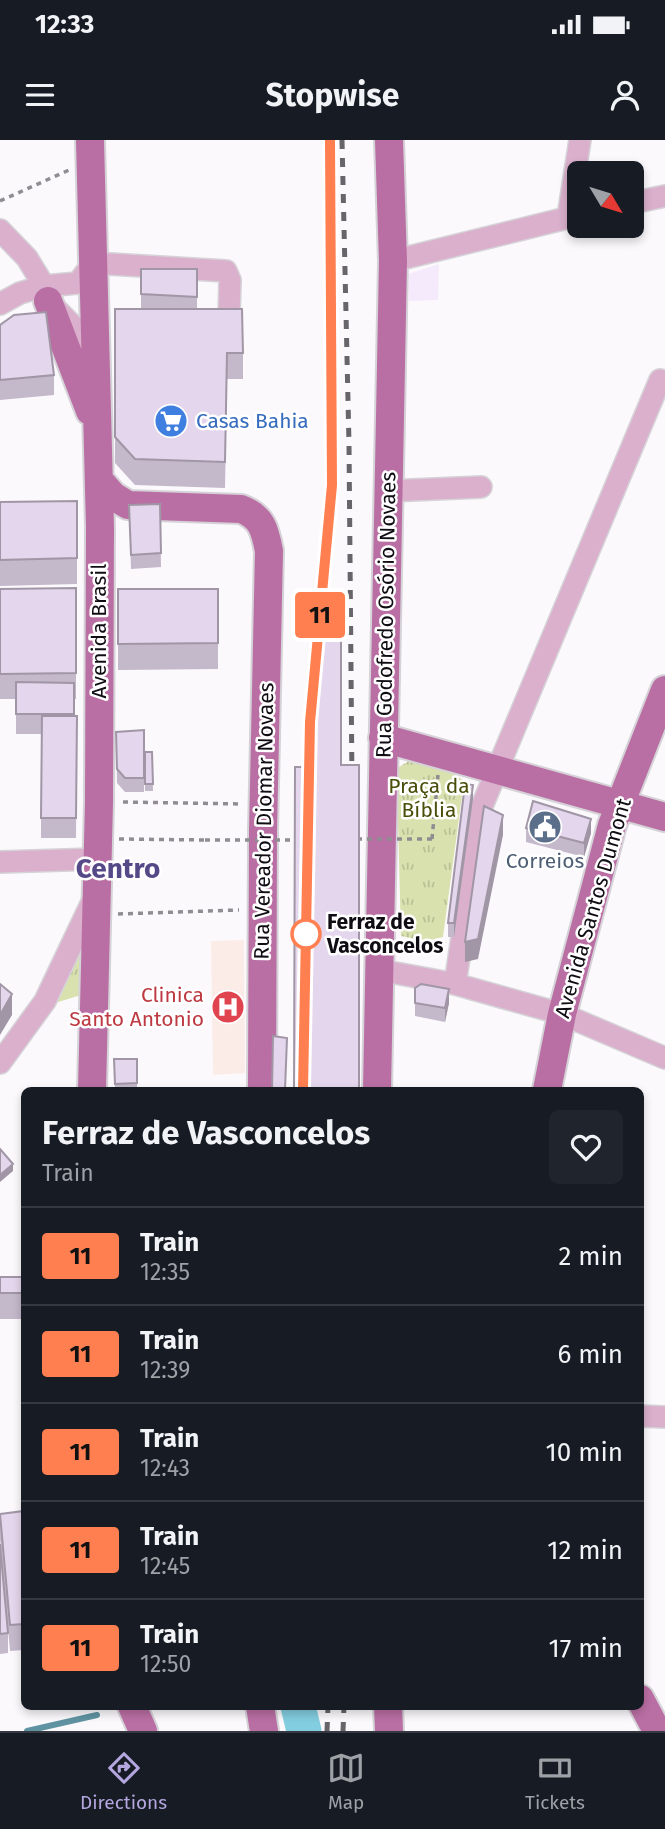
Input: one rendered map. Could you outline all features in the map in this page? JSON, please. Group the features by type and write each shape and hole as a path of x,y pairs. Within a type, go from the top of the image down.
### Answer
{"main road":[{"name":"Rua Godofredo Osório Novaes","path":"377,1087 393,261 389,140"},
{"name":"Avenida Brasil","path":"91,153 93,263 100,332 96,434 100,527 99,802 92,1087"},
{"path":"46,293 96,434"},
{"path":"99,480 113,496 128,505 100,527"},
{"name":"Rua Vereador Diomar Novaes","path":"128,505 241,509 260,520 265,530 269,551 262,909 262,1087"},
{"name":"Avenida Santos Dumont","path":"548,1087 562,1014 619,805 665,690"},
{"path":"383,738 665,817"},
{"path":"644,1707 657,1731"},
{"path":"134,1710 143,1731"},
{"path":"261,1710 264,1731"},
{"path":"388,1710 389,1731"}],"street":[{"path":"578,161 580,140"},
{"path":"644,201 665,196"},
{"path":"393,261 567,218"},
{"path":"0,230 27,258 46,293 100,332"},
{"path":"0,304 20,292 46,293 78,283 93,263 226,271 230,279 229,318 220,324 192,324"},
{"path":"455,984 477,824 660,380"},
{"path":"388,491 481,487"},
{"path":"0,862 97,849"},
{"path":"0,1063 45,1001 95,905"},
{"path":"379,970 455,984 562,1014 665,1058"},
{"path":"644,1416 665,1417"}],"path":[{"path":"0,201 91,153"},
{"path":"349,839 432,839 437,782"},
{"path":"99,802 264,804"},
{"path":"97,849 205,840 308,839"},
{"path":"95,905 262,909"}],"shaded area":[{"path":"439,264 438,300 409,301 408,274"},
{"name":"Clinica Santo Antonio","path":"244,940 245,1073 213,1075 211,941"}],"green space":[{"name":"Praça da Bíblia","path":"410,760 452,772 464,781 443,937 425,941 401,936 397,784 399,767"},
{"path":"82,949 81,995 55,1003"}],"building":[{"path":"141,269 197,269 197,297 141,294"},
{"name":"Casas Bahia","path":"115,309 242,309 243,353 227,353 225,462 135,459 115,437"},
{"path":"46,312 54,375 0,380 0,325 14,315"},
{"path":"77,501 77,558 0,560 0,502"},
{"path":"160,504 161,553 131,555 129,505"},
{"path":"76,588 76,673 0,674 0,589"},
{"path":"118,589 218,589 218,643 118,644"},
{"name":"Ferraz de Vasconcelos","path":"321,638 341,640 341,765 359,765 359,1087 294,1087 295,767 314,767"},
{"path":"16,682 74,683 74,714 16,714"},
{"path":"42,716 77,716 76,818 41,818"},
{"path":"144,730 144,778 125,778 117,769 116,732"},
{"path":"145,752 152,752 153,784 145,784"},
{"path":"465,784 473,785 454,923 448,923"},
{"path":"533,801 591,819 584,843 526,828"},
{"path":"484,806 503,815 478,939 465,942"},
{"path":"0,984 12,994 0,1015"},
{"path":"421,984 449,989 445,1008 415,1003 415,988"},
{"path":"273,1036 287,1038 285,1087 272,1087"},
{"path":"114,1059 137,1059 137,1083 115,1084"},
{"path":"0,1149 13,1164 0,1175"},
{"path":"0,1277 21,1277 21,1293 0,1293"},
{"path":"21,1511 21,1624 10,1625 0,1514"},
{"path":"0,1544 8,1633 0,1634"}],"waterway":[{"path":"299,1710 304,1731"},
{"path":"27,1731 97,1715"}],"railway":[{"path":"308,786 310,722 332,485 330,140"},
{"path":"342,140 349,444 352,784"},
{"path":"327,1731 328,1710"},
{"path":"343,1731 344,1710"}],"train":[{"name":"11","path":"303,1087 310,722 332,485 330,140"}],"place":[{"name":"Casas Bahia","path":"171,421"},
{"name":"Correios","path":"545,827"},
{"name":"Ferraz de Vasconcelos","path":"306,934"},
{"name":"Clinica Santo Antonio","path":"228,1007"}],"district":[{"name":"Centro","path":"118,868"}]}
